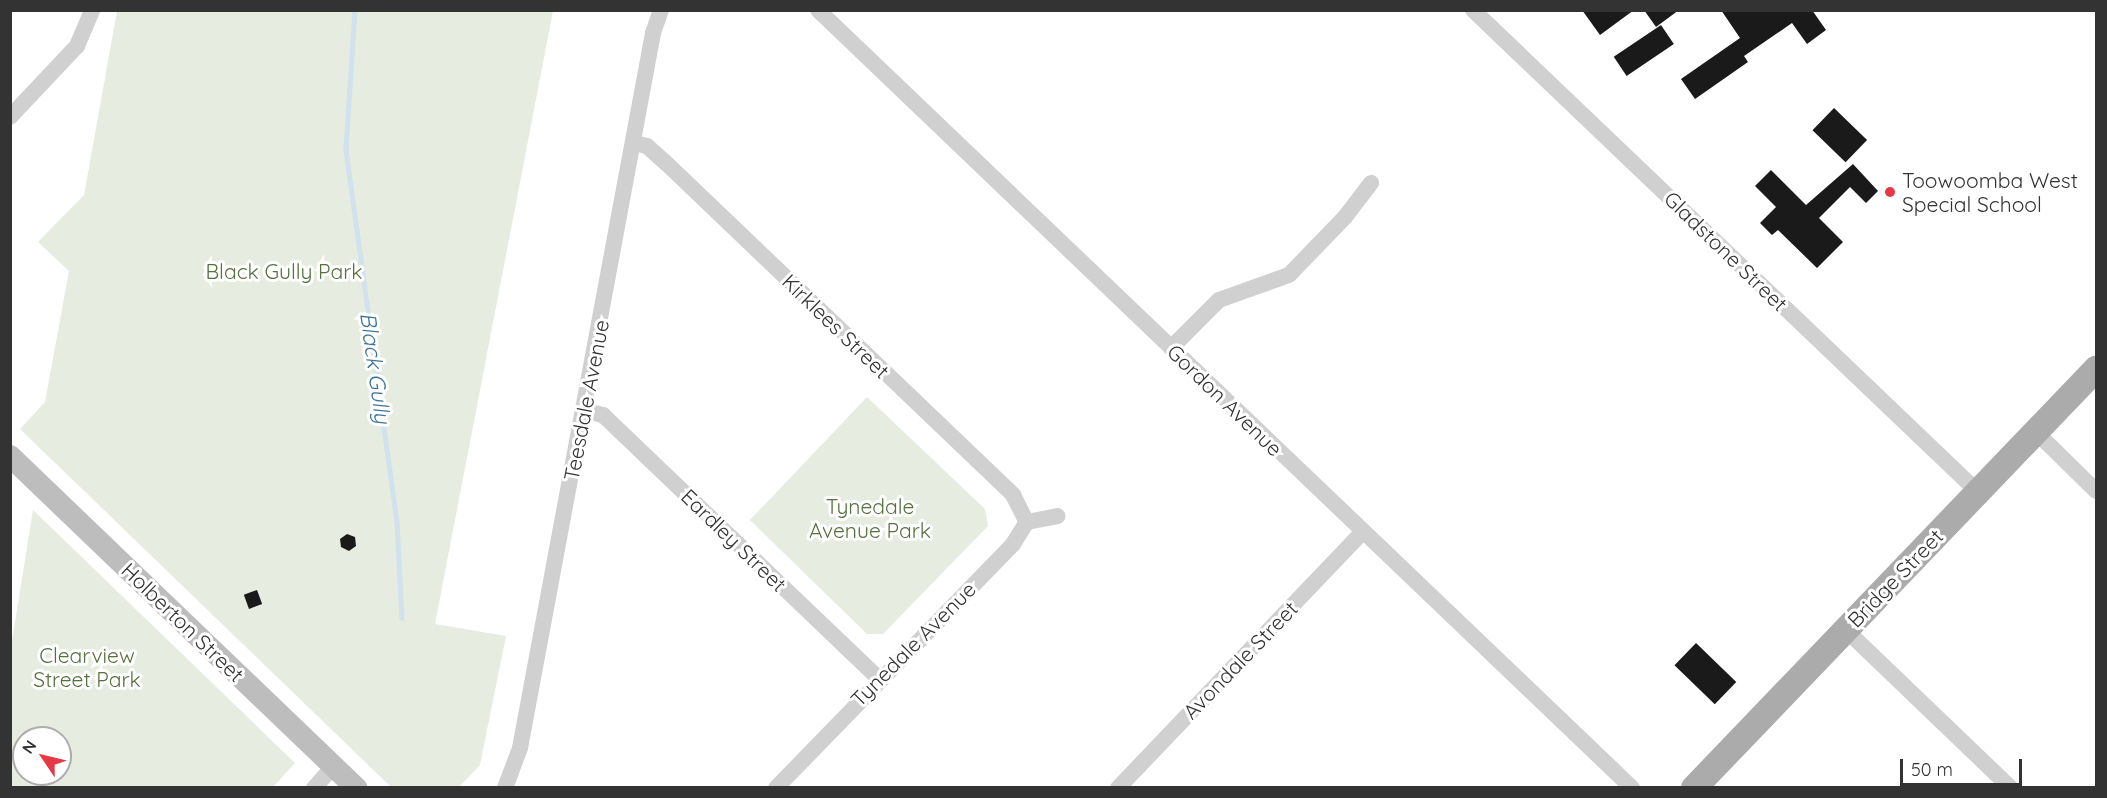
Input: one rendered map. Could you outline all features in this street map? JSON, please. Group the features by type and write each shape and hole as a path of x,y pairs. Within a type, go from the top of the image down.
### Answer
{"main road":[{"name":"Bridge Street","path":"1694,788 2097,369"},
{"name":"Holberton Street","path":"10,456 356,788"}],"street":[{"name":"Teesdale Avenue","path":"505,788 520,748 536,648 635,143 653,33 661,10"},
{"name":"Gordon Avenue","path":"818,10 1632,788"},
{"name":"Gladstone Street","path":"1473,10 1978,492"},
{"path":"10,117 77,46 91,11"},
{"name":"Kirklees Street","path":"635,143 647,146 665,162 1013,495 1027,522"},
{"path":"1171,348 1219,300 1289,275 1345,218 1371,183"},
{"name":"Eardley Street","path":"584,410 603,416 878,678"},
{"path":"2036,432 2097,491"},
{"path":"1027,522 1057,516"},
{"name":"Tynedale Avenue","path":"776,788 878,678 1013,544 1027,522"},
{"name":"Avondale Street","path":"1118,788 1363,532"},
{"path":"1845,630 2011,788"},
{"path":"314,788 334,766"}],"green space":[{"name":"Black Gully Park","path":"117,11 553,11 435,624 506,636 480,765 459,787 391,787 20,429 45,402 69,271 38,242 84,195"},
{"name":"Tynedale Avenue Park","path":"867,397 985,509 988,526 883,634 867,634 750,520"},
{"name":"Clearview Street Park","path":"33,510 295,763 273,787 11,787 11,647"}],"building":[{"path":"1582,10 1634,10 1600,35"},
{"path":"1644,10 1679,10 1656,27"},
{"path":"1721,10 1812,10 1826,30 1807,44 1792,23 1744,56 1748,62 1695,99 1681,79 1740,38"},
{"path":"1661,25 1674,44 1627,76 1614,57"},
{"path":"1834,108 1867,140 1846,162 1812,130"},
{"path":"1853,164 1878,191 1866,203 1850,187 1819,218 1843,242 1817,268 1778,230 1772,235 1760,223 1776,207 1755,186 1771,170 1806,205"},
{"path":"347,534 355,537 356,546 349,551 341,547 340,539"},
{"path":"257,590 262,604 249,609 244,595"},
{"path":"1696,643 1736,682 1715,704 1674,665"}],"waterway":[{"name":"Black Gully","path":"355,10 346,150 397,523 402,618"}],"place":[{"name":"Toowoomba West Special School","path":"1890,192"}]}
